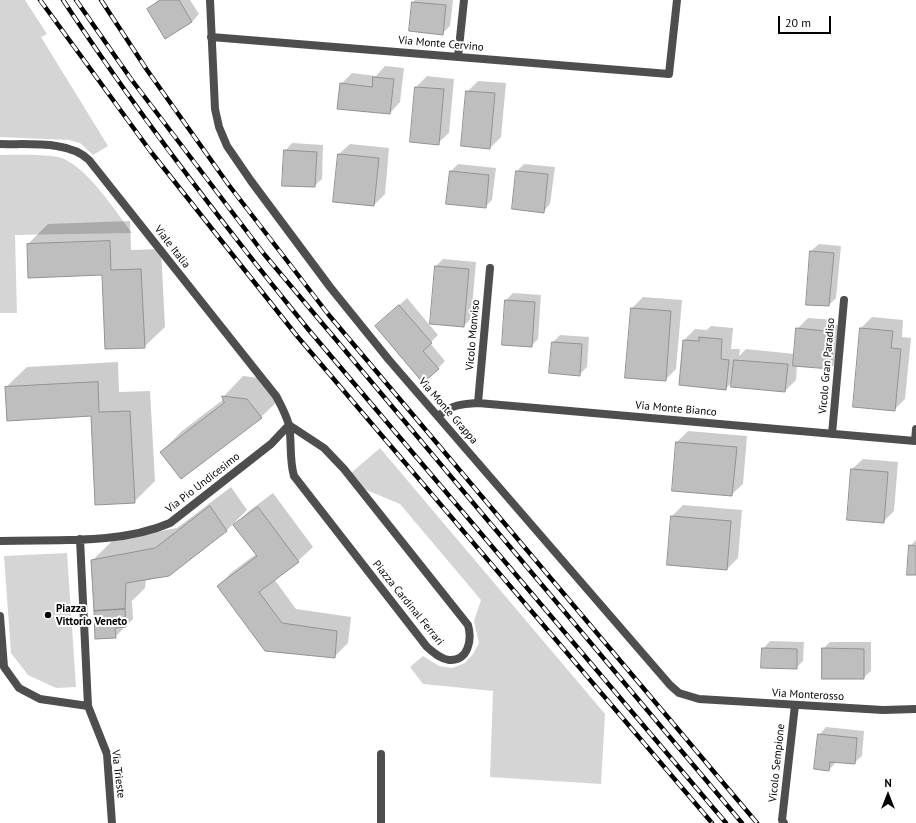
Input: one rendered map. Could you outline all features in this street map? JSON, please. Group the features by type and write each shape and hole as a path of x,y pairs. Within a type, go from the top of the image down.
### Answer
{"street":[{"name":"Via Monte Grappa","path":"210,0 215,109 219,127 227,146 251,181 335,293 389,360 659,675 679,693 699,699"},
{"path":"458,57 464,0"},
{"name":"Via Monte Cervino","path":"211,37 669,74 677,0"},
{"name":"Viale Italia","path":"0,144 65,146 82,152 276,396 282,407 288,425"},
{"name":"Vicolo Monviso","path":"478,403 490,268"},
{"name":"Vicolo Gran Paradiso","path":"832,434 844,300"},
{"name":"Via Monte Bianco","path":"438,416 448,408 457,405 478,403 915,441 916,429"},
{"name":"Piazza Cardinal Ferrari","path":"288,425 324,448 344,469 468,625 471,635 469,648 460,657 449,660 437,655 427,647 294,476 290,459 288,425"},
{"name":"Via Pio Undicesimo","path":"0,540 127,537 154,530 170,523 271,444 288,425"},
{"path":"0,616 4,667 19,688 40,699 88,706 80,539"},
{"name":"Via Monterosso","path":"699,699 795,705 916,709"},
{"name":"Vicolo Sempione","path":"784,823 782,820 795,705"},
{"name":"Via Trieste","path":"88,706 107,754 112,823"},
{"path":"381,754 381,823"}],"shaded area":[{"path":"0,0 25,0 47,34 41,37 108,146 93,155 80,143 69,140 0,137"},
{"path":"0,155 51,156 68,161 79,168 99,189 132,233 15,235 17,313 0,313"},
{"path":"380,448 605,714 601,784 490,777 493,691 423,684 410,667 423,656 439,666 452,668 465,663 473,654 479,643 474,621 481,600 400,504 364,489 351,473"},
{"path":"67,553 76,687 56,688 28,675 11,653 4,556"}],"building":[{"path":"161,0 179,0 192,22 165,39 147,9"},
{"path":"412,2 446,5 443,35 409,31"},
{"path":"373,77 394,79 390,114 337,109 340,83 372,87"},
{"path":"415,87 444,89 439,145 410,142"},
{"path":"466,91 495,93 490,149 461,146"},
{"path":"284,150 317,152 315,187 282,186"},
{"path":"338,154 379,158 374,206 333,202"},
{"path":"450,171 489,175 486,208 446,204"},
{"path":"516,171 548,174 544,213 512,209"},
{"path":"110,241 111,270 141,269 145,348 105,349 102,275 28,278 27,244"},
{"path":"810,251 834,253 829,306 806,305"},
{"path":"435,266 469,269 464,327 430,324"},
{"path":"505,300 535,302 532,347 502,345"},
{"path":"399,305 432,343 423,351 439,369 423,383 375,326"},
{"path":"631,308 671,311 666,381 625,378"},
{"path":"796,328 825,331 825,335 834,336 831,369 793,366"},
{"path":"860,328 893,331 891,348 901,349 895,411 853,407"},
{"path":"699,337 722,339 721,359 729,360 726,390 679,385 683,340 699,341"},
{"path":"552,342 582,344 580,376 549,373"},
{"path":"734,360 788,364 785,392 731,387"},
{"path":"98,382 99,412 130,411 135,503 95,505 91,416 7,421 5,387"},
{"path":"222,396 247,399 262,418 181,479 160,452 224,403"},
{"path":"676,442 737,447 732,496 672,491"},
{"path":"851,469 888,472 884,523 847,520"},
{"path":"210,506 227,531 169,576 126,583 125,609 94,611 91,560 155,548"},
{"path":"258,507 299,562 259,592 282,623 337,631 335,658 265,651 217,586 257,556 233,525"},
{"path":"671,516 731,521 727,570 667,565"},
{"path":"909,545 916,546 916,575 907,575"},
{"path":"125,609 126,627 115,628 116,638 95,639 94,611"},
{"path":"762,648 797,649 797,669 761,668"},
{"path":"822,648 864,649 864,679 822,679"},
{"path":"818,734 857,738 855,764 830,762 829,771 814,769"}],"railway":[{"path":"40,0 151,152 297,336 712,823"},
{"path":"63,0 121,85 181,168 308,329 726,823"},
{"path":"76,0 131,79 264,254 742,823"},
{"path":"101,0 147,70 228,184 328,314 757,823"}],"place":[{"name":"Piazza Vittorio Veneto","path":"48,615"}]}
